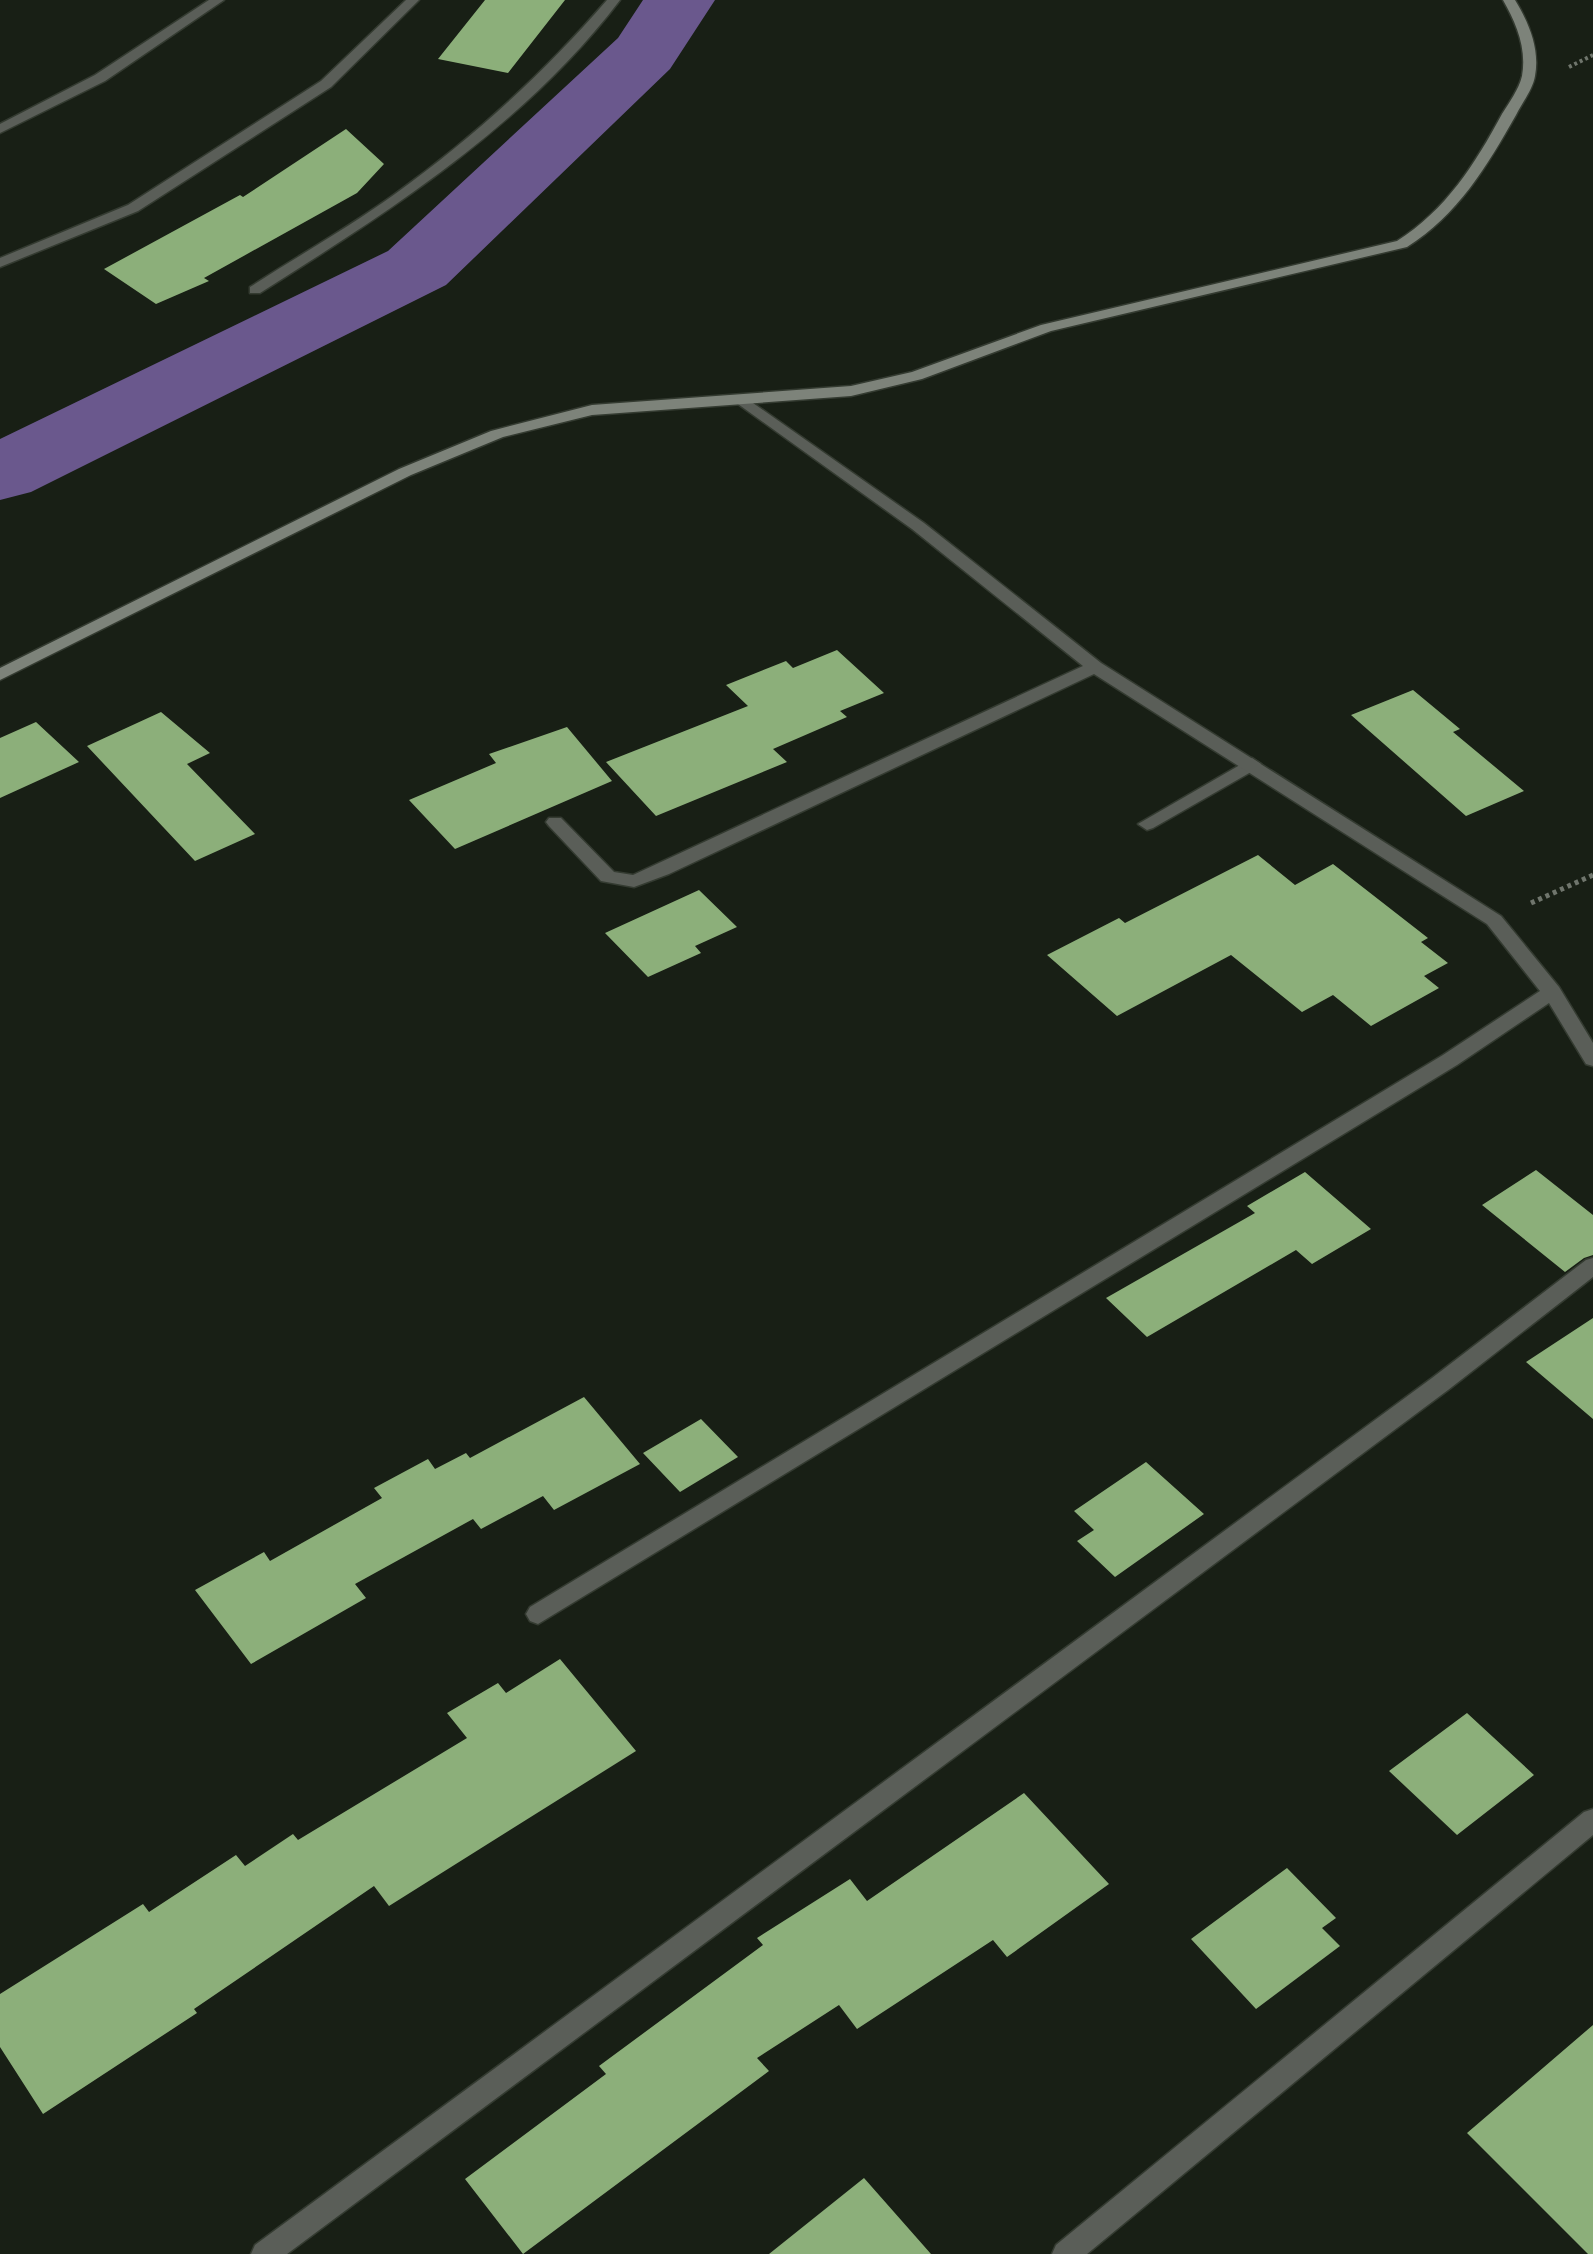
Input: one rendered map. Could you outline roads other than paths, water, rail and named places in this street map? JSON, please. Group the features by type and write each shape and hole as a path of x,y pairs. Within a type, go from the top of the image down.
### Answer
{"street":[{"path":"0,129 100,78 218,0"},
{"path":"0,263 133,208 326,84 413,0"},
{"path":"255,290 399,198 443,164 530,90 614,0"},
{"path":"0,675 405,472 497,434 592,410 851,391 917,376 1046,328 1368,254 1416,237 1457,196 1528,80 1531,59 1525,25 1509,0"},
{"path":"743,401 918,526 1095,667 1494,920 1552,992 1593,1059"},
{"path":"555,822 608,877 634,881 678,864 1095,667"},
{"path":"1147,824 1252,764"},
{"path":"538,1614 1450,1060 1552,992"},
{"path":"265,2254 1440,1384 1593,1266"},
{"path":"1066,2254 1593,1820"}],"waterway":[{"path":"0,473 417,268 644,53 679,0"}]}
